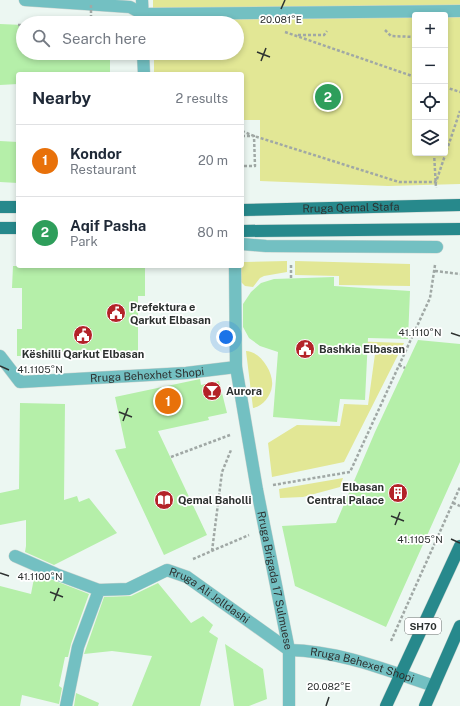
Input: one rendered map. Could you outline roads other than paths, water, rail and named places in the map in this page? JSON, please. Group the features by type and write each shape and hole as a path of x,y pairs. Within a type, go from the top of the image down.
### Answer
{"main road":[{"name":"Rruga Qemal Stafa","path":"244,210 460,206"},
{"path":"0,207 16,207"},
{"path":"0,228 16,228"},
{"name":"Rruga Qemal Stafa","path":"244,232 460,229"},
{"name":"SH70","path":"386,706 460,546"},
{"path":"425,706 460,626"}],"street":[{"path":"25,0 130,7 140,16"},
{"path":"142,0 143,16"},
{"path":"244,16 460,11"},
{"path":"143,60 144,72"},
{"path":"244,244 266,246 437,247"},
{"name":"Rruga Brigada 17 Sulmuese","path":"235,268 236,368 257,490 289,650 290,706"},
{"name":"Rruga Behexhet Shopi","path":"0,356 20,382 186,373 236,368"},
{"name":"Rruga Ali Jolldashi","path":"15,556 56,574 100,590 128,589 168,570 187,577 289,650"},
{"path":"66,706 78,647 100,590"},
{"name":"Rruga Behexet Shopi","path":"289,650 316,651 342,656 368,663 434,686"}],"place":[{"name":"Aqif Pasha","path":"328,97"},
{"name":"Prefektura e Qarkut Elbasan","path":"116,313"},
{"name":"Këshilli Qarkut Elbasan","path":"83,335"},
{"name":"Bashkia Elbasan","path":"305,349"},
{"name":"Aurora","path":"212,391"},
{"name":"Kondor","path":"168,401"},
{"name":"Elbasan Central Palace","path":"398,493"},
{"name":"Qemal Baholli","path":"164,500"}]}
